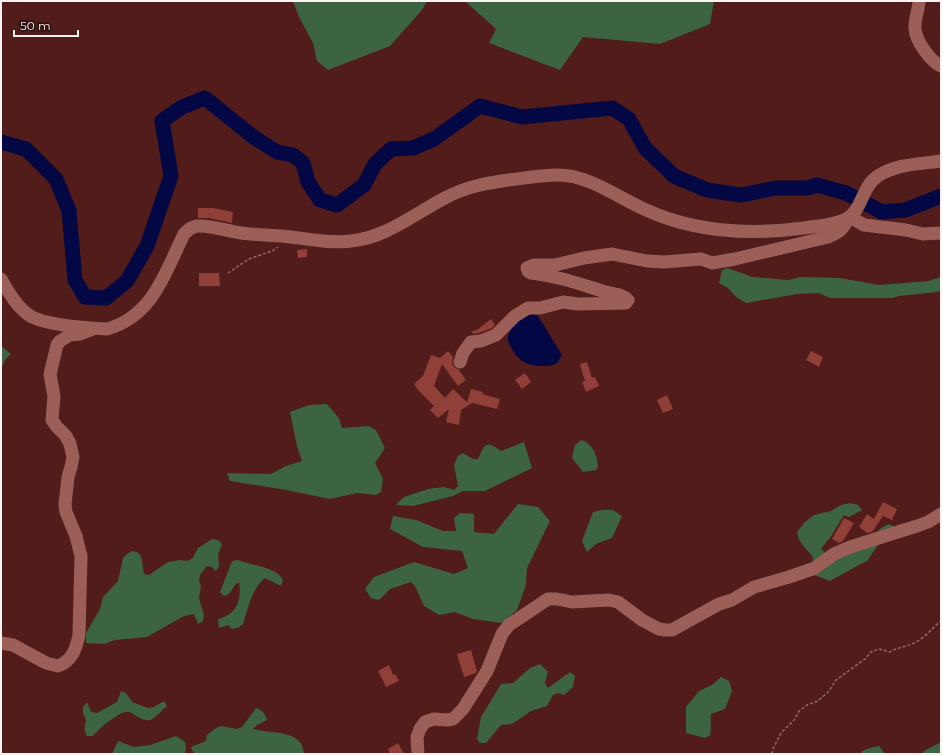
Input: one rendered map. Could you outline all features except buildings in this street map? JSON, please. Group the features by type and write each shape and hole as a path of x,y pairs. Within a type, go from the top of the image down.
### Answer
{"street":[{"path":"919,1 915,30 926,53 941,66"},
{"path":"460,362 463,353 471,342 481,341 496,335 515,316 528,308 540,308 563,302 578,304 626,304 628,300 624,296 571,281 531,274 527,268 534,265 555,265 584,258 612,254 647,261 664,262 701,259 712,263 828,237 841,231 845,226 870,182 876,177 887,171 900,167 941,162"},
{"path":"1,279 10,296 31,316 56,324 107,329 115,327 130,318 146,304 159,288 184,234 195,226 204,226 245,234 329,241 350,241 381,234 444,198 464,189 484,183 541,176 571,176 584,180 645,210 677,221 701,227 723,230 785,230 839,222 852,214"},
{"path":"852,214 864,225 906,230 924,234 941,233"},
{"path":"1,643 13,645 46,663 58,666 72,656 76,647 79,635 81,556 76,536 66,512 65,504 68,478 73,457 70,444 66,436 52,420 54,396 50,374 55,352 60,341 70,335 80,334 94,328"},
{"path":"418,754 417,737 425,722 434,719 454,719 463,709 487,671 502,634 509,625 548,599 572,602 609,600 618,602 642,620 658,629 672,630 719,604 732,600 754,587 789,578 815,568 834,554 850,546 917,526 928,522 941,514"}],"path":[{"path":"228,273 249,258 272,251 290,237"},
{"path":"772,754 781,733 795,719 799,711 807,705 818,701 829,691 836,680 865,659 871,652 879,649 890,652 898,647 914,643 924,637 941,621"}],"green space":[{"path":"293,1 427,1 422,10 390,46 328,70 317,61 313,43 299,17"},
{"path":"465,1 714,1 710,24 660,44 583,37 560,70 489,43 496,29"},
{"path":"727,268 753,277 788,280 801,277 840,278 879,285 928,281 941,277 941,290 937,292 892,298 830,298 819,293 797,294 746,303 736,297 728,288 719,283 722,270"},
{"path":"1,346 11,354 5,360 1,369"},
{"path":"327,404 339,418 342,428 369,426 376,430 385,448 375,463 383,479 381,492 376,495 357,493 330,499 230,481 227,473 271,474 286,466 302,461 297,446 290,412 309,405"},
{"path":"581,440 589,444 594,450 598,467 596,470 583,472 572,458 575,445"},
{"path":"524,442 532,468 485,491 463,491 453,496 413,506 396,505 404,497 428,489 444,487 454,490 458,486 454,465 458,456 463,453 473,459 478,459 482,449 486,445 492,445 501,451"},
{"path":"850,503 858,505 862,510 849,517 844,515 830,538 821,549 828,555 874,536 881,528 889,524 897,528 880,542 867,561 830,581 814,575 811,567 813,557 801,543 797,532 805,522 814,515 831,511 841,505"},
{"path":"518,504 538,507 550,521 527,568 526,585 517,610 502,623 473,619 455,612 439,615 424,606 415,586 411,582 390,589 379,600 371,598 365,589 374,577 414,562 454,574 468,568 462,551 423,547 390,529 393,516 416,520 443,531 456,531 454,518 460,513 474,514 474,532 494,534"},
{"path":"613,510 622,516 612,538 596,544 587,552 582,541 593,512"},
{"path":"212,539 218,540 222,544 218,555 219,566 216,571 212,567 207,566 200,575 199,581 201,586 199,598 204,615 203,621 198,624 194,614 184,616 147,637 115,640 104,644 86,643 86,633 100,609 103,597 118,581 123,558 127,554 132,551 137,552 141,556 144,574 149,575 168,562 179,560 187,561 193,558 198,548"},
{"path":"238,560 269,569 279,575 283,580 281,586 265,578 254,593 243,624 238,628 232,629 228,625 219,628 218,619 230,614 234,610 239,600 239,582 229,594 224,596 220,592 232,561"},
{"path":"540,664 548,672 545,683 548,688 570,672 575,676 573,687 564,695 558,693 553,695 547,706 531,711 512,724 501,725 486,743 480,743 477,739 481,717 501,684 513,683 530,668"},
{"path":"721,677 729,681 732,691 725,709 711,714 710,735 705,738 686,733 686,707 699,691 712,685"},
{"path":"121,691 126,693 132,702 148,708 154,707 164,701 167,706 157,716 150,720 142,719 132,713 125,712 115,717 93,736 87,736 83,707 87,702 91,712 97,713 117,702"},
{"path":"256,708 263,712 267,720 257,725 253,729 290,735 299,741 304,753 307,754 197,754 193,752 191,747 206,741 207,735 216,728 221,726 237,729 242,727"},
{"path":"176,736 185,742 185,754 112,754 118,741 134,747 150,745"},
{"path":"941,742 941,754 923,754 924,751"},
{"path":"879,746 885,754 861,754 862,751"}],"shaded area":[{"path":"533,313 538,316 562,355 557,363 548,366 534,366 525,363 515,354 509,343 509,333 514,325 525,316"}],"waterway":[{"path":"1,142 26,149 56,179 69,211 75,280 85,297 106,298 127,281 147,246 171,176 162,121 182,107 205,98 252,136 277,152 293,155 303,163 308,182 320,200 337,205 364,185 375,164 391,149 413,148 434,139 480,106 522,117 612,108 629,119 645,148 674,176 707,190 741,195 776,188 807,188 817,185 846,193 882,212 905,210 941,196"}]}
